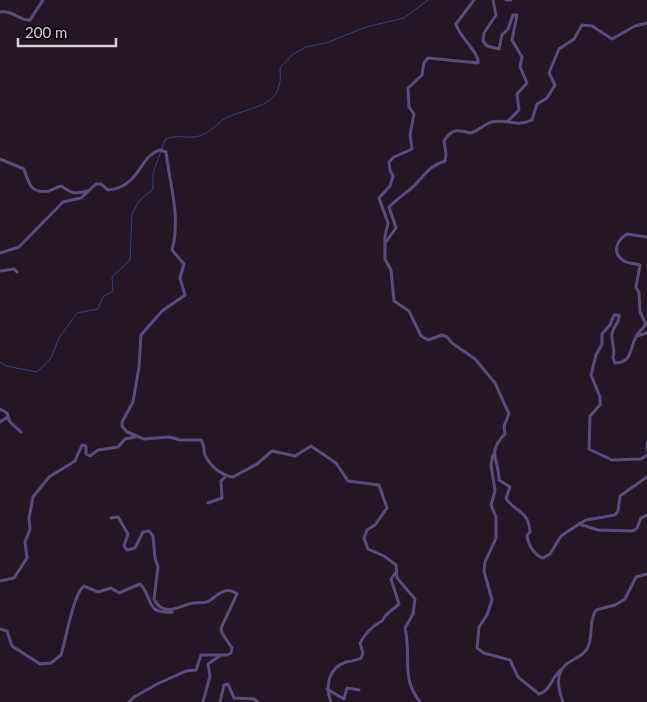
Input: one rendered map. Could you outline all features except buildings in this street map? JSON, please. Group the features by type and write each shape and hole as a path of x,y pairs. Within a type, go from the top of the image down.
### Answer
{"street":[{"path":"0,12 10,11 24,20 30,20 43,0"},
{"path":"474,0 456,24 466,44 476,54 478,63 428,58 424,63 422,75 408,88 409,107 414,114 410,135 412,149 394,157 389,162 393,176 390,186 382,194 379,201 388,223 385,260 391,270 394,301 410,311 421,336 428,340 447,336 475,359 497,386 509,414 504,426 505,434 498,441 494,459 499,470 500,480 510,489 507,498 510,504 522,511 528,522 530,532 527,535 528,542 536,554 543,558 550,554 561,536 586,520 615,515 618,511 620,496 647,477"},
{"path":"494,0 496,15 484,33 483,41 487,46 499,49 502,35 508,29 513,15 517,15 512,40 522,57 520,67 527,83 518,93 519,110 506,122"},
{"path":"506,0 511,0"},
{"path":"386,243 390,234 396,228 390,207 401,194 412,188 431,166 445,161 444,140 447,136 456,130 470,133 493,122 521,125 534,119 537,104 547,98 554,85 549,73 557,51 574,39 582,25 592,26 612,39 630,28 647,23"},
{"path":"0,253 19,247 63,202 81,198 96,184 101,184 108,190 123,187 156,151 166,152 176,209 175,239 172,250 184,264 180,278 185,294 162,311 140,338 139,367 133,402 121,424 124,430 136,437 149,440 169,437 180,440 201,440 208,459 214,467 227,476 233,477 238,475 257,464 272,451 295,456 308,446 314,447 336,463 348,481 377,484 380,487 386,511 367,530 364,538 368,549 394,563 397,578 415,599 412,614 405,628 408,640 407,678 420,702"},
{"path":"0,159 24,169 29,186 34,190 48,191 61,186 68,193 73,194 88,191"},
{"path":"647,237 627,234 620,239 616,250 617,255 625,262 638,264 641,268 636,287 639,293 640,312 646,324 636,336 629,357 621,362 615,363 612,358 615,350 612,334 619,319 619,314 614,315 610,325 602,334 602,344 596,355 591,376 600,397 600,405 590,416 588,447 612,460 641,458 647,455"},
{"path":"0,271 14,269 17,272"},
{"path":"636,336 647,333"},
{"path":"0,408 7,413 10,422 21,432"},
{"path":"0,422 8,417"},
{"path":"0,581 14,578 27,558 25,542 30,529 31,502 47,479 75,461 82,445 86,446 86,454 90,456 98,450 118,447 125,439 136,437"},
{"path":"647,443 647,450"},
{"path":"495,452 491,461 495,491 491,505 496,517 496,536 485,562 484,571 492,600 487,615 478,627 477,648 484,653 510,660 518,677 540,694 545,692 555,675 586,651 596,610 622,601 627,596 636,577 647,574"},
{"path":"208,503 223,496 221,481 227,476"},
{"path":"579,524 598,530 633,531 637,528 641,518 647,515"},
{"path":"111,518 118,517 122,521 128,534 124,546 127,550 135,548 143,532 149,531 153,536 155,558 158,567 154,599 160,606 175,610"},
{"path":"331,702 326,689 328,680 340,666 361,658 363,653 360,642 372,625 382,621 386,615 400,604 391,579 396,572"},
{"path":"0,629 7,631 12,646 37,662 46,664 55,661 61,655 67,639 74,604 80,589 84,586 98,592 111,588 119,593 140,584 151,607 164,612 175,610 191,603 208,601 224,591 235,592 237,597 229,607 221,628 232,650 227,655 201,655 196,670 186,671 175,678 157,684 134,697 129,702"},
{"path":"203,702 210,676 208,664 222,655"},
{"path":"562,669 557,686 563,702"},
{"path":"220,702 219,697 224,685 228,684 231,695 234,698 254,699 258,702"},
{"path":"326,689 344,699 347,688 359,690"}],"waterway":[{"path":"0,362 6,366 37,372 51,358 59,338 77,313 98,309 103,297 113,291 112,277 130,260 132,214 139,201 153,189 153,173 165,140 176,137 200,136 228,117 266,103 278,90 280,68 292,55 306,47 326,43 366,27 404,18 428,0"}]}
